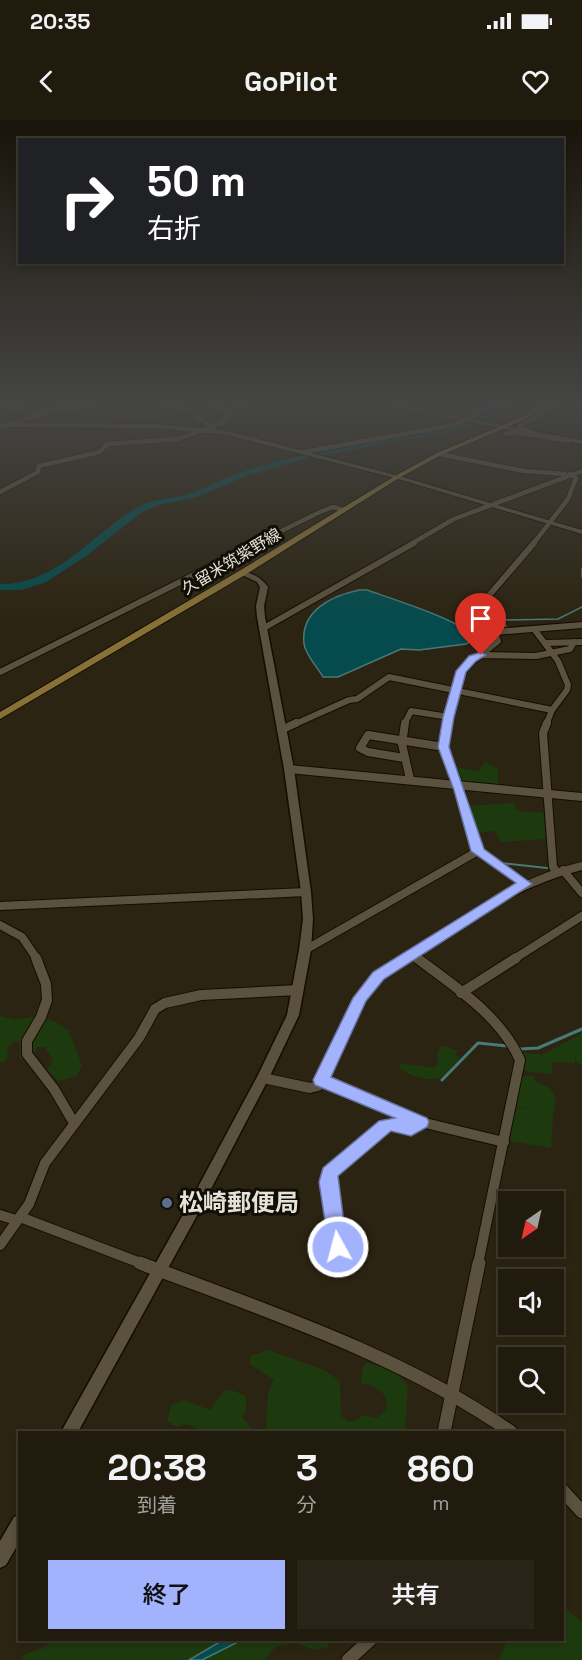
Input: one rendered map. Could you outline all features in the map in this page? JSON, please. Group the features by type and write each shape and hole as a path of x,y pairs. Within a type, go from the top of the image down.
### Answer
{"main road":[{"path":"397,477 582,532"},
{"name":"久留米筑紫野線","path":"0,716 242,573 397,477"}],"street":[{"path":"0,492 29,477"},
{"path":"262,629 320,595 346,583 454,519 561,477"},
{"path":"574,477 577,484 541,535 468,618 494,632 582,625"},
{"path":"0,672 320,512 333,507 344,510"},
{"path":"70,1431 263,1078 293,1015 305,950 308,919 306,892 289,769 262,629 260,606 264,587 260,581 242,573"},
{"path":"534,629 553,654 568,685 552,710 543,733 553,867 582,892"},
{"path":"494,632 498,641 481,655 473,658 461,671 444,747 478,851 526,884"},
{"path":"481,655 553,654 570,649 574,642"},
{"path":"545,643 582,642"},
{"path":"281,730 349,700 357,699 389,677 552,710"},
{"path":"410,778 401,740 406,717 411,711 449,717"},
{"path":"404,758 368,752 360,748 368,735 444,747"},
{"path":"289,769 410,778 582,797"},
{"path":"305,950 478,851"},
{"path":"263,1078 310,1088 318,1086 360,998 370,984 411,953 526,884 560,871 582,866"},
{"path":"0,906 306,892"},
{"path":"461,993 582,915"},
{"path":"0,925 16,931 25,939 47,977 48,996 40,1019 25,1046 26,1053 30,1062 56,1089 74,1123"},
{"path":"411,953 461,993 507,1035 517,1051 519,1074 444,1431"},
{"path":"0,1245 29,1204 45,1163 139,1038 147,1019 163,1003 192,996 243,991 298,990"},
{"path":"321,1080 421,1122 504,1142"},
{"path":"338,1257 328,1182 329,1173 385,1126 391,1124 411,1129 421,1122"},
{"path":"0,1215 18,1219 158,1270 352,1344 481,1411 510,1431"},
{"path":"564,1492 582,1512"},
{"path":"0,1558 18,1526"},
{"path":"348,1660 369,1641"}],"green space":[{"path":"485,761 498,769 498,786 460,782 454,767 479,771"},
{"path":"514,803 517,811 544,813 547,839 500,842 495,831 477,833 467,806"},
{"path":"0,1016 15,1020 37,1016 56,1022 69,1031 82,1066 76,1076 58,1081 47,1070 53,1061 45,1047 37,1047 33,1055 20,1060 20,1041 15,1041 7,1047 6,1061 0,1063"},
{"path":"582,1033 582,1066 576,1061 575,1055 575,1063 551,1062 553,1074 529,1072 524,1069 523,1053 540,1054 543,1057 542,1055"},
{"path":"444,1046 458,1051 455,1054 460,1058 439,1078 418,1077 399,1067 400,1063 433,1068 438,1064 437,1056 440,1047"},
{"path":"522,1076 534,1076 535,1081 553,1092 555,1101 554,1113 551,1115 553,1116 551,1148 510,1141 515,1107 541,1113 514,1106"},
{"path":"268,1350 324,1370 340,1381 341,1416 349,1422 357,1420 362,1415 377,1418 387,1409 385,1395 375,1387 361,1383 362,1371 366,1362 393,1372 408,1386 405,1429 408,1431 254,1431 266,1428 268,1398 274,1380 250,1364 250,1356"},
{"path":"225,1390 246,1396 246,1412 242,1417 254,1431 202,1431 187,1424 177,1427 167,1421 171,1405 183,1400 210,1410"},
{"path":"564,1607 582,1622 582,1660 499,1660 506,1643 504,1641 564,1641"},
{"path":"48,1641 329,1641 328,1647 316,1650 295,1643 275,1647 265,1660 22,1660 24,1655 47,1646"}],"water":[{"path":"359,590 367,590 442,617 468,631 474,638 466,644 419,650 401,649 338,677 323,677 305,648 304,632 307,622 319,607 328,601"},
{"path":"221,1641 240,1641 202,1660 189,1660"}],"waterway":[{"path":"0,587 21,587 42,580 83,554 139,510 156,503 194,495 236,477"},
{"path":"582,569 582,577"},
{"path":"507,629 503,620 558,619 582,607"},
{"path":"500,863 547,868"},
{"path":"520,1049 538,1048 582,1029"},
{"path":"442,1080 478,1043 507,1046"}],"place":[{"name":"松崎郵便局","path":"167,1203"}],"route":[{"path":"338,1247 328,1182 329,1173 333,1167 385,1126 391,1124 411,1129 417,1127 421,1122 321,1080 360,998 378,976 402,959 507,893 526,884 478,851 460,790 444,747 461,671 473,658 481,655"}]}
